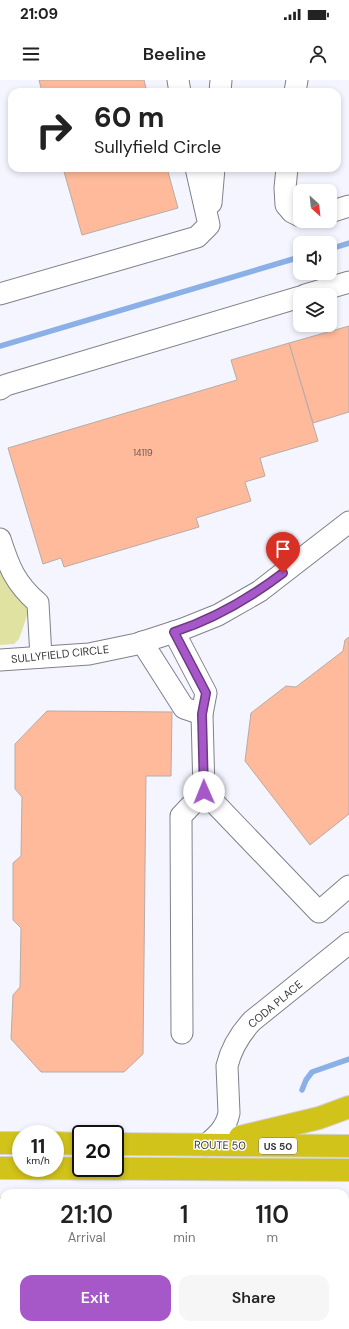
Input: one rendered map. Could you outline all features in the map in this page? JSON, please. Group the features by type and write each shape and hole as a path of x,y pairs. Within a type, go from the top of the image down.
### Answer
{"highway":[{"path":"206,1145 319,1118 349,1107"},
{"path":"0,1143 12,1143"},
{"name":"ROUTE 50","path":"124,1144 349,1146"},
{"path":"0,1168 349,1170"}],"street":[{"path":"197,172 209,226"},
{"path":"0,294 197,237 209,226 214,172"},
{"path":"287,172 285,188 286,205 293,212"},
{"path":"337,210 349,206"},
{"path":"329,288 349,282"},
{"path":"0,389 6,385 293,298"},
{"name":"SULLYFIELD CIRCLE","path":"0,660 89,654 142,642 174,632 218,615 260,591 349,522"},
{"path":"0,539 12,573 26,593 38,603 41,657"},
{"path":"174,632 206,693 202,714 204,792 319,912 349,886"},
{"path":"142,642 184,708 202,714"},
{"path":"182,1033 181,816 204,792"},
{"name":"CODA PLACE","path":"206,1145 217,1136 228,1119 227,1066 229,1058 243,1031 252,1021 349,943"}],"green space":[{"path":"0,570 8,583 26,604 28,613 19,639 14,644 0,645"}],"building":[{"path":"39,80 144,80 146,88 41,88"},
{"path":"64,172 168,172 178,208 82,235"},
{"path":"349,326 349,412 313,423 289,343 328,332 337,332 337,329"},
{"path":"289,343 318,441 260,458 265,476 245,482 251,501 196,518 199,527 64,567 61,558 43,564 8,448 237,380 231,360"},
{"path":"349,637 349,814 310,845 245,761 251,713 286,686 296,687 343,651 345,640"},
{"path":"47,711 172,712 171,776 146,776 143,1054 124,1072 41,1072 11,1039 13,995 20,987 21,928 13,920 13,863 21,856 22,797 15,789 15,744"}],"waterway":[{"path":"337,247 349,243"},
{"path":"0,346 293,259"},
{"path":"302,1090 306,1080 312,1072 349,1059"}],"route":[{"path":"204,792 202,714 206,693 174,632 218,615 260,591 283,573"}]}
